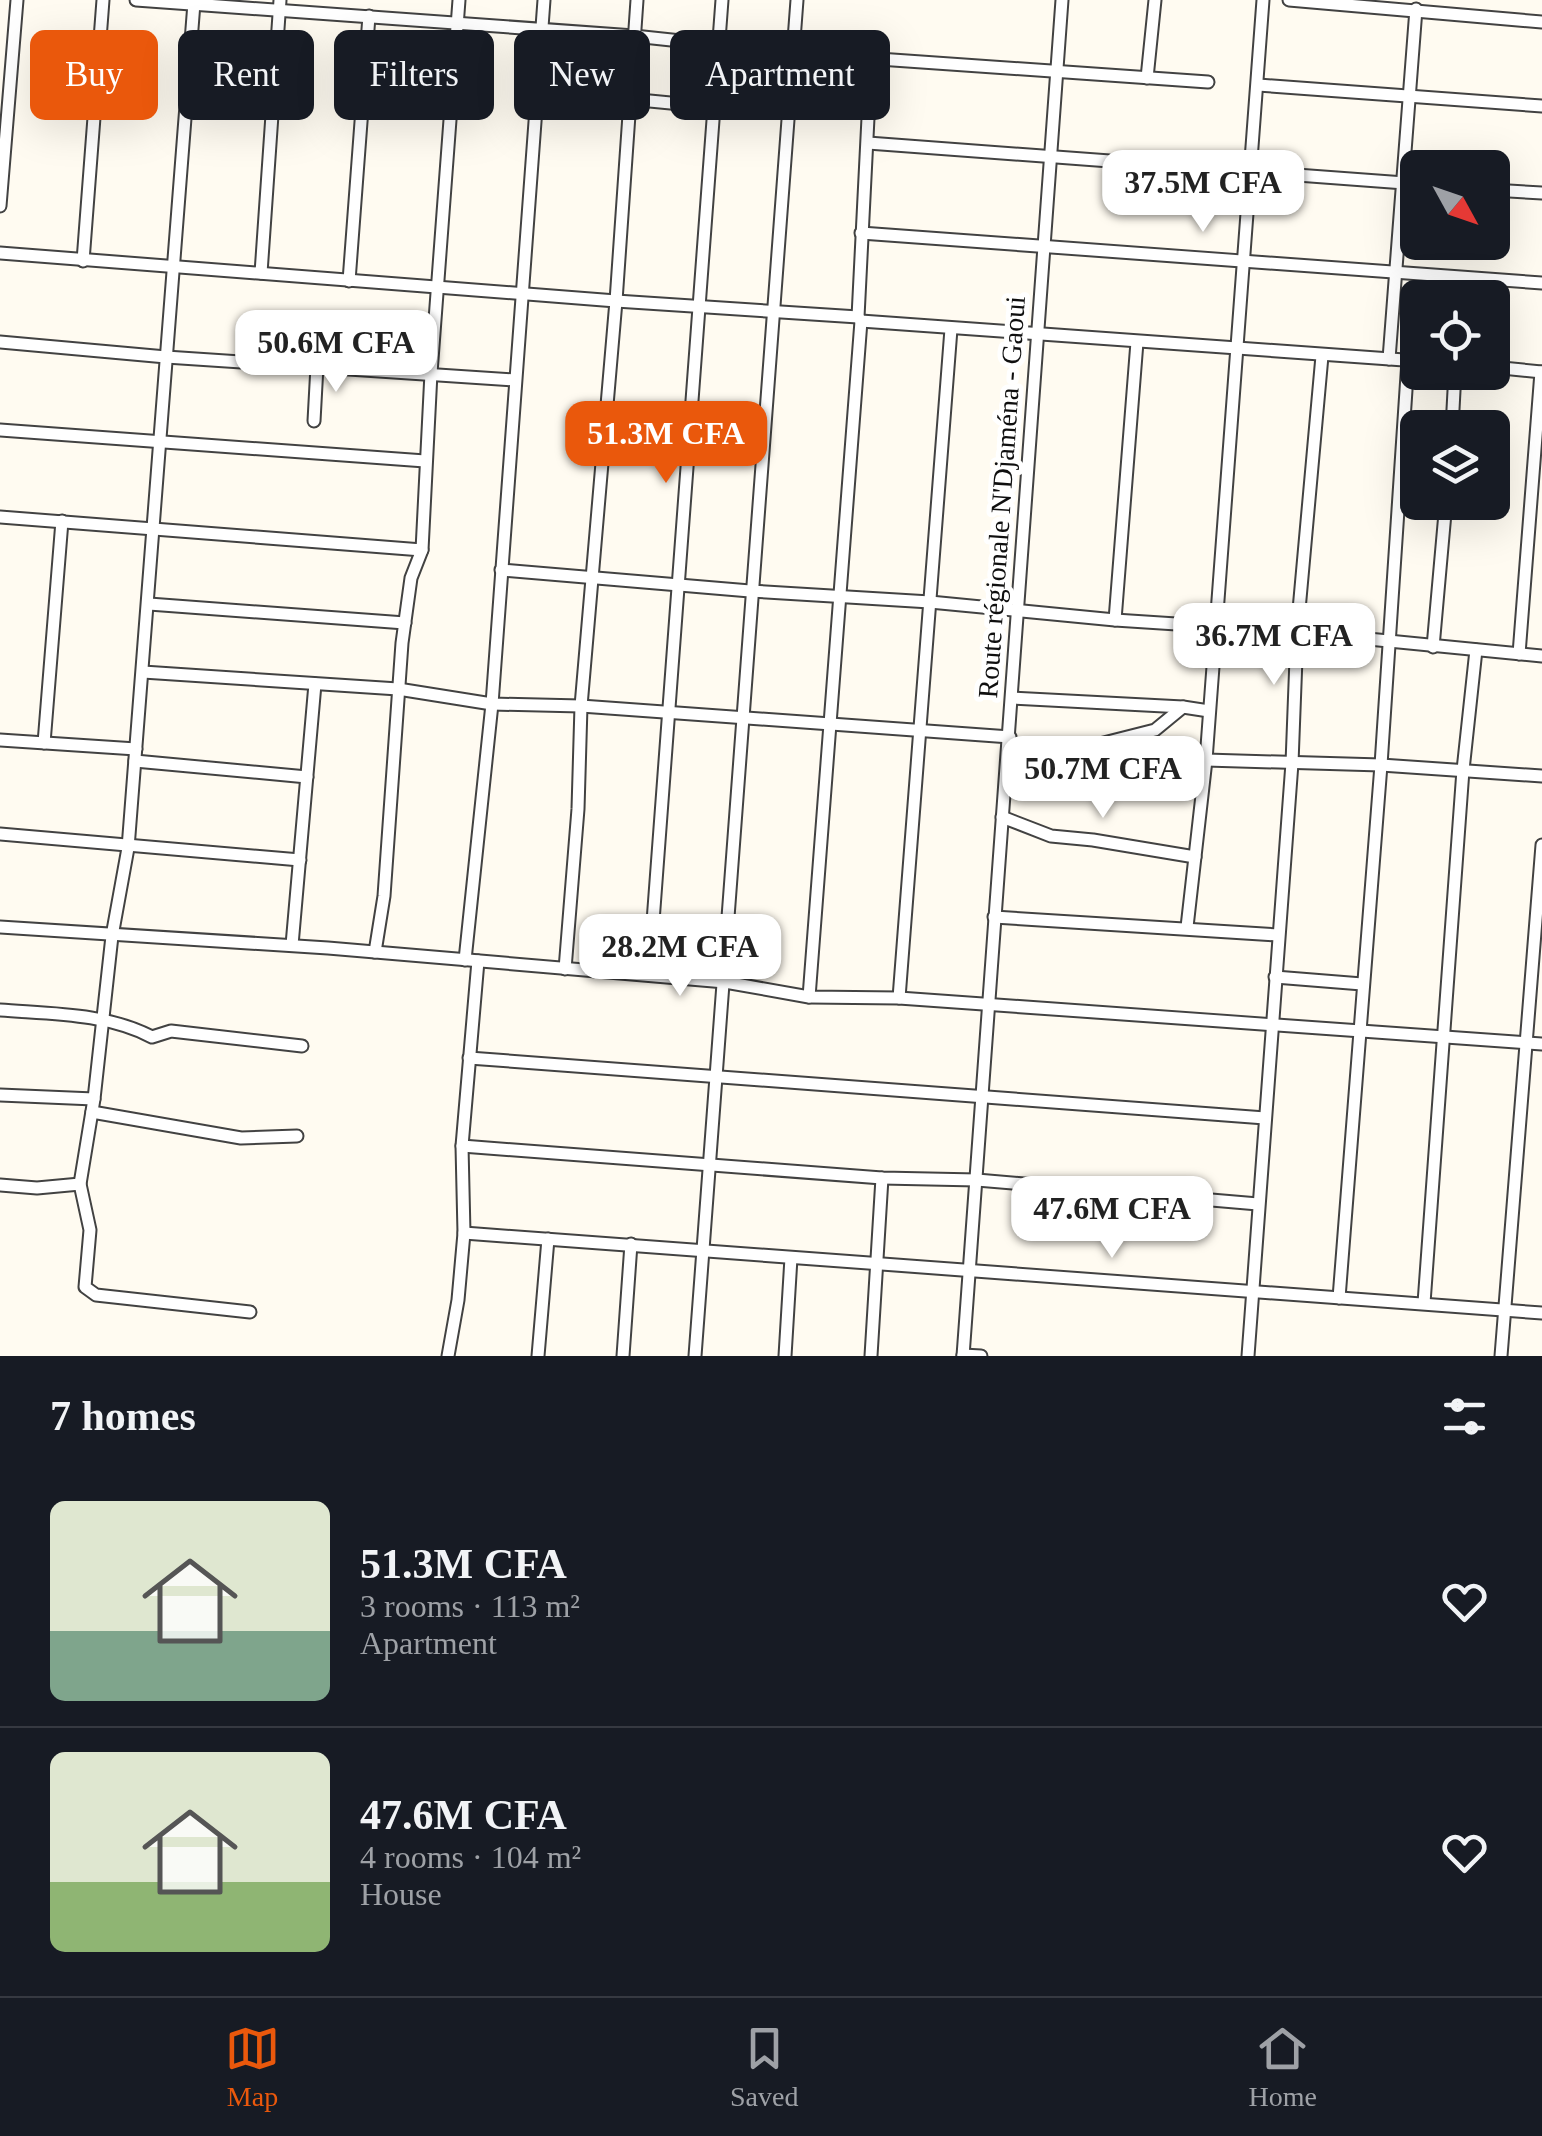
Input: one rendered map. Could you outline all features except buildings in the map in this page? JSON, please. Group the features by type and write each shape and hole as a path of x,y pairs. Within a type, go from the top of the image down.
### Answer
{"street":[{"path":"0,206 16,0"},
{"path":"83,261 103,0"},
{"path":"136,0 280,4 369,16 542,30 544,0"},
{"path":"375,952 384,896 410,578 422,550 430,373 440,288 459,0"},
{"path":"634,30 637,0"},
{"path":"720,30 722,0"},
{"path":"795,30 798,0"},
{"name":"Route régionale N'Djaména - Gaoui","path":"963,1355 1062,0"},
{"path":"1147,78 1155,0"},
{"path":"1188,927 1217,628 1263,0"},
{"path":"1289,0 1416,10 1438,6 1542,22"},
{"path":"194,3 128,848 112,936 80,1184 90,1230 84,1287 96,1295 250,1312"},
{"path":"262,273 280,4"},
{"path":"1404,150 1416,10"},
{"path":"349,281 369,16"},
{"path":"890,59 1208,82"},
{"path":"1258,85 1542,106"},
{"path":"448,1356 464,1233 462,1146 472,960 536,120"},
{"path":"565,969 578,809 581,706 628,120"},
{"path":"649,975 711,120"},
{"path":"695,1356 788,120"},
{"path":"809,996 860,319 869,120"},
{"path":"868,143 1400,183"},
{"path":"1510,191 1542,193"},
{"path":"1389,359 1400,201"},
{"path":"861,233 1542,283"},
{"path":"0,253 1037,335 1400,359"},
{"path":"899,998 951,328"},
{"path":"0,342 515,380"},
{"path":"1115,620 1137,342"},
{"path":"1248,1356 1292,763 1297,632 1322,356"},
{"path":"314,422 317,366"},
{"path":"1510,369 1541,372 1519,654"},
{"path":"1339,1298 1410,390"},
{"path":"0,430 425,461"},
{"path":"0,517 422,550"},
{"path":"1434,647 1445,520"},
{"path":"44,743 62,521"},
{"path":"500,570 1297,632 1542,656"},
{"path":"149,604 405,623"},
{"path":"1424,1304 1463,770 1476,650"},
{"path":"143,672 398,689 492,704 581,706 1010,737"},
{"path":"292,945 315,684"},
{"path":"1012,698 1183,706 1209,711"},
{"path":"1076,750 1155,730 1183,706"},
{"path":"0,740 307,777"},
{"path":"1206,760 1381,765 1542,776"},
{"path":"1002,816 1050,836 1196,857"},
{"path":"0,834 300,860"},
{"path":"1500,1356 1542,845"},
{"path":"994,917 1278,936"},
{"path":"0,928 472,960 725,982 809,996 899,998 1542,1044"},
{"path":"1275,977 1362,984"},
{"path":"0,1010 104,1018 152,1037 171,1030 302,1046"},
{"path":"469,1058 1264,1118"},
{"path":"0,1094 93,1106 241,1138 297,1136"},
{"path":"462,1146 882,1178 976,1180 1258,1204"},
{"path":"871,1356 882,1178"},
{"path":"0,1185 37,1188 80,1184"},
{"path":"464,1233 1542,1313"},
{"path":"538,1356 548,1239"},
{"path":"623,1356 631,1244"},
{"path":"785,1356 791,1258"},
{"path":"963,1355 981,1356"}]}
